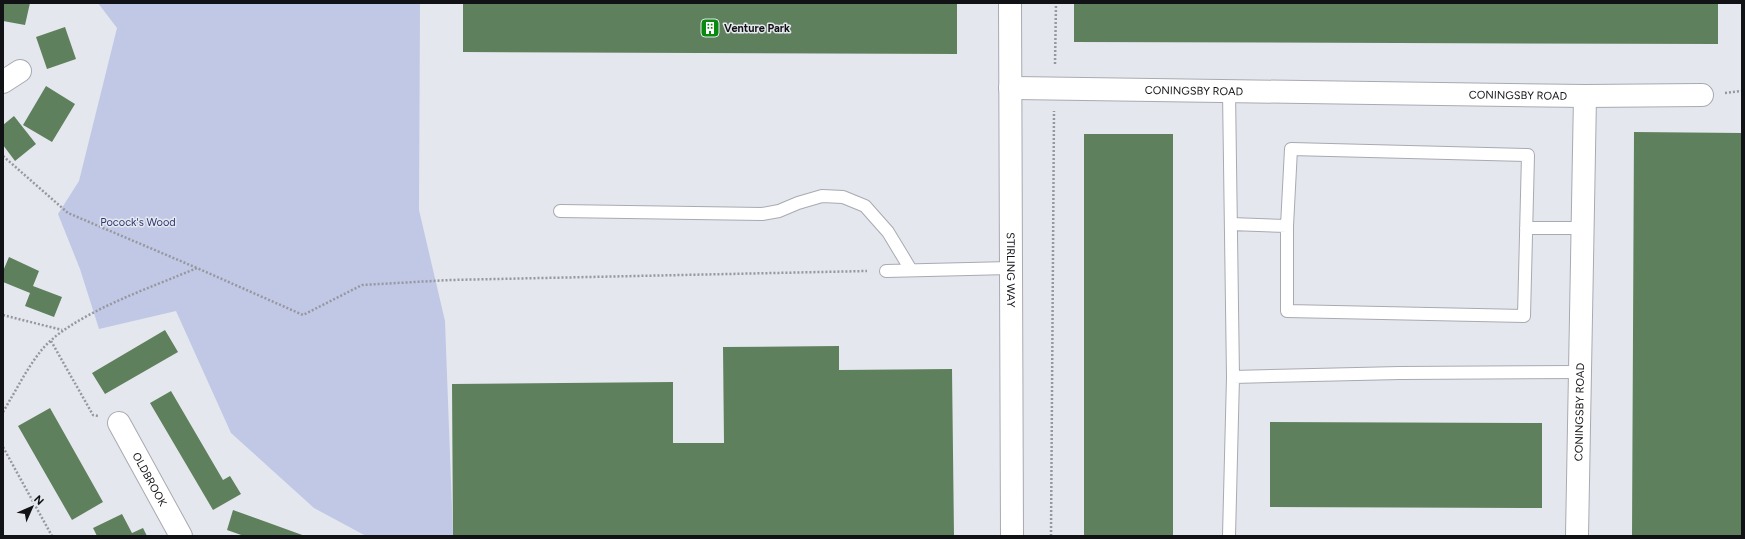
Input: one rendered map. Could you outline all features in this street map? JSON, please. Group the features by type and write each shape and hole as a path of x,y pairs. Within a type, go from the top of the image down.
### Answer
{"street":[{"name":"STIRLING WAY","path":"1010,3 1012,536"},
{"name":"CONINGSBY ROAD","path":"1010,88 1585,96 1576,536"},
{"path":"1585,96 1702,95"},
{"name":"OLDBROOK","path":"119,423 181,536"}],"lane":[{"path":"1229,91 1233,377 1229,536"},
{"path":"1291,149 1528,155 1524,316 1287,311 1287,226 1291,149"},
{"path":"560,211 762,214 779,211 798,203 822,196 843,197 865,206 888,232 911,270"},
{"path":"1231,224 1287,226"},
{"path":"1526,228 1582,228"},
{"path":"886,271 1010,268"},
{"path":"1233,377 1400,373 1579,372"}],"path":[{"path":"1055,61 1056,3"},
{"path":"1051,536 1053,144"},
{"path":"3,156 68,213 303,315 362,285 450,280 886,271"},
{"path":"3,412 40,352 62,330 112,303 197,268"},
{"path":"3,315 62,330"},
{"path":"51,341 93,415 119,423"},
{"path":"3,447 52,536"}],"green space":[{"name":"Pocock's Wood","path":"98,3 420,3 419,210 445,321 453,536 366,536 314,508 231,433 176,311 99,329 80,269 58,214 79,181 117,28"}],"building":[{"path":"3,3 30,3 25,25 3,21"},
{"name":"Venture Park","path":"463,3 957,3 957,54 463,52"},
{"path":"1074,3 1718,3 1718,44 1074,42"},
{"path":"65,27 76,59 47,69 36,37"},
{"path":"46,86 75,104 52,142 23,125"},
{"path":"14,116 36,144 15,161 3,145 3,125"},
{"path":"1634,132 1742,133 1742,536 1632,536"},
{"path":"1084,134 1173,134 1173,536 1084,536"},
{"path":"9,257 39,271 33,286 62,297 54,317 25,306 30,293 3,282 3,271"},
{"path":"165,330 178,352 105,394 92,373"},
{"path":"839,346 839,370 952,369 954,536 453,536 452,384 673,382 673,443 724,443 723,347"},
{"path":"171,391 223,480 230,476 241,494 213,510 150,403"},
{"path":"50,408 103,502 72,520 18,426"},
{"path":"1270,422 1542,423 1542,508 1270,507"},
{"path":"233,510 305,536 244,536 227,530"},
{"path":"122,514 132,533 143,528 147,536 97,536 93,528"}],"place":[{"name":"Venture Park","path":"710,28"}]}
